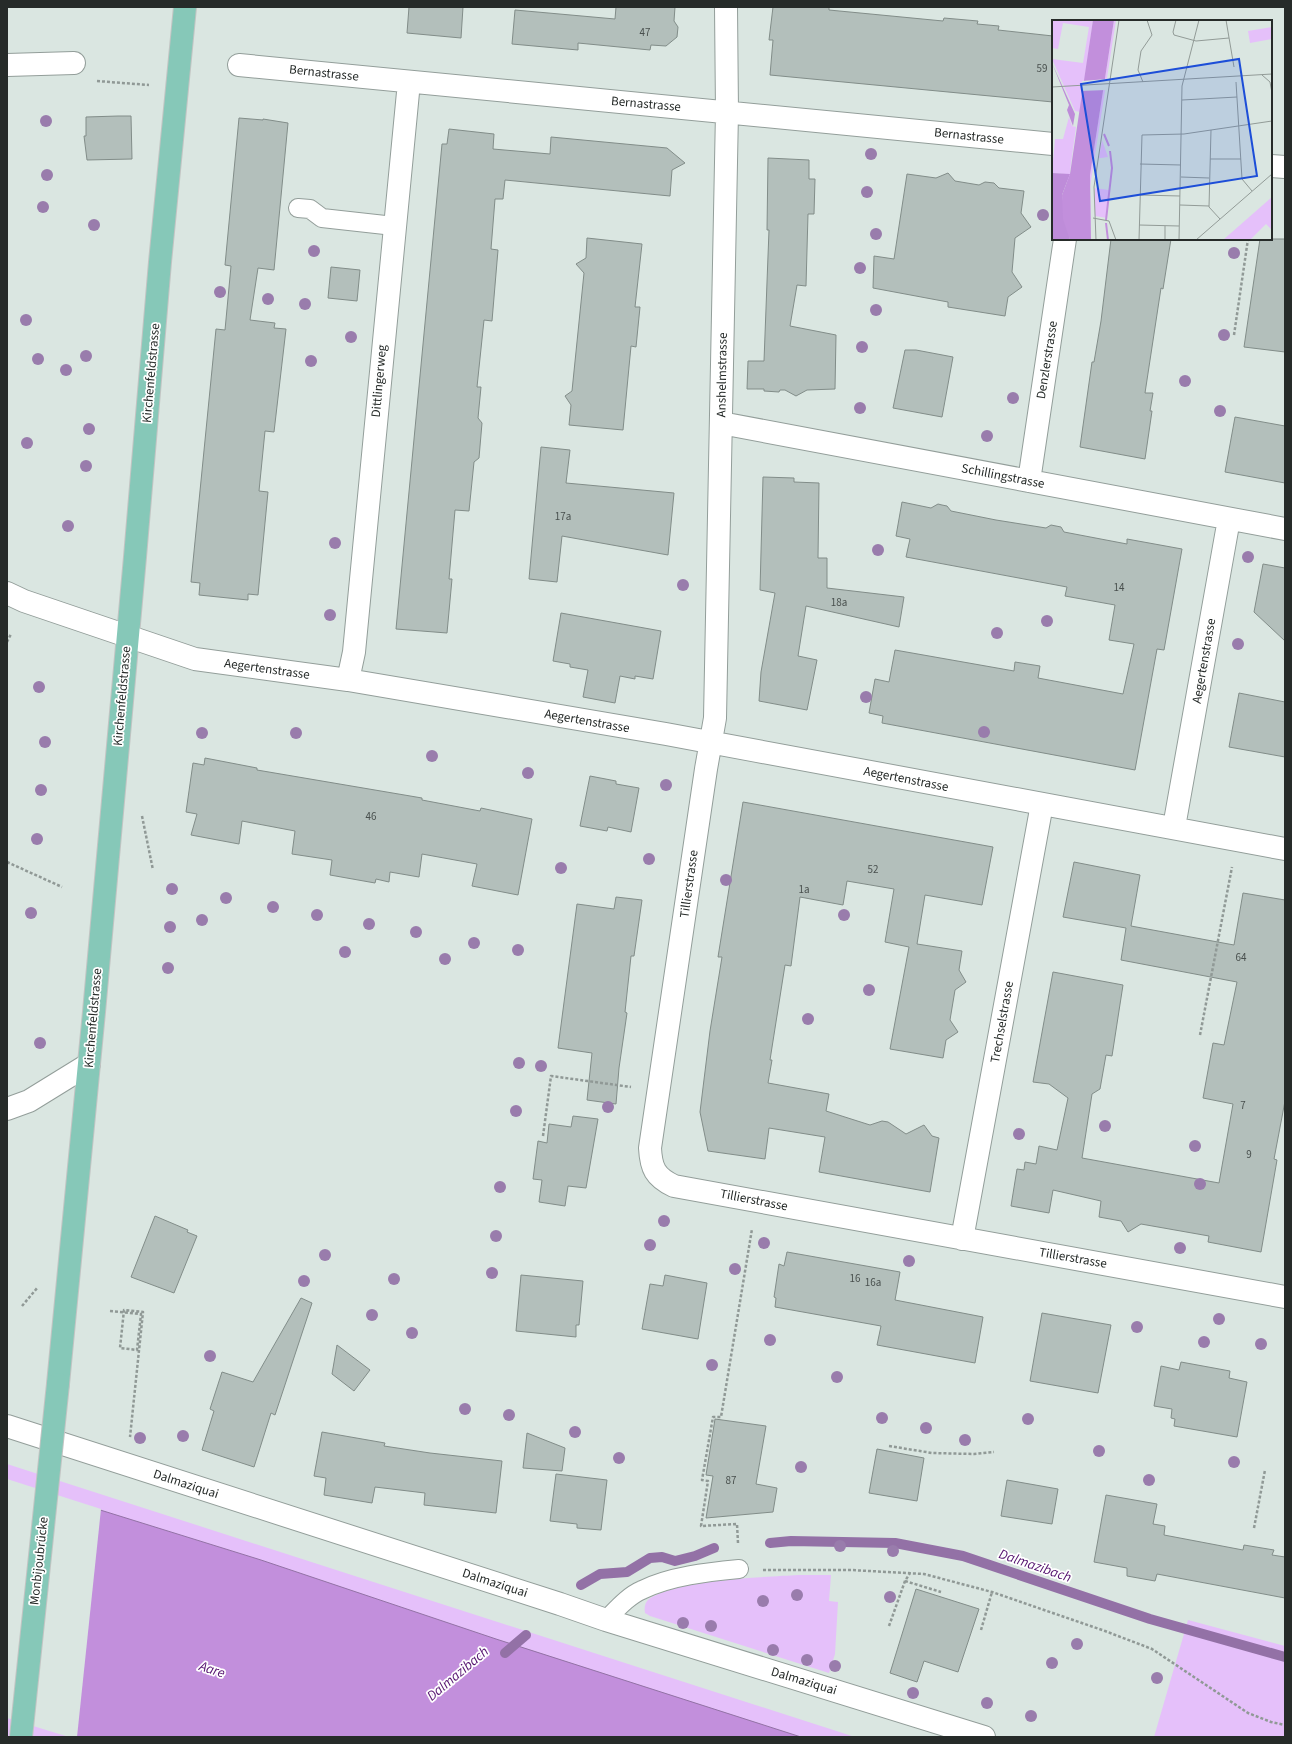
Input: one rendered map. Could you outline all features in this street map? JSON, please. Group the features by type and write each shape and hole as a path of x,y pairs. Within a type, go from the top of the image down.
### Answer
{"main road":[{"name":"Kirchenfeldstrasse","path":"58,1384 89,1064 160,262 185,7"},
{"name":"Monbijoubrücke","path":"21,1737 58,1384"}],"street":[{"name":"Anshelmstrasse","path":"712,742 715,718 728,112 726,7"},
{"path":"7,65 74,63"},
{"name":"Bernastrasse","path":"239,65 1052,144"},
{"name":"Dittlingerweg","path":"348,680 354,644 409,82"},
{"path":"1272,166 1285,167"},
{"name":"Denzlerstrasse","path":"1029,481 1065,240"},
{"name":"Schillingstrasse","path":"721,423 1285,529"},
{"name":"Aegertenstrasse","path":"1174,827 1229,519"},
{"name":"Aegertenstrasse","path":"7,593 24,601 195,659 348,680 712,742 1042,804 1174,827 1285,849"},
{"name":"Tillierstrasse","path":"712,742 704,785 650,1148 651,1162 657,1174 674,1186 1285,1297"},
{"name":"Trechselstrasse","path":"962,1239 1042,804"},
{"path":"7,1109 29,1101 89,1064"},
{"name":"Dalmaziquai","path":"7,1426 606,1620 984,1737"}],"lane":[{"path":"298,208 310,209 322,218 394,226"},
{"path":"606,1620 629,1597 642,1589 683,1576 739,1569"}],"path":[{"path":"74,63 75,79 178,87"},
{"path":"1234,336 1248,240"},
{"path":"7,642 10,634"},
{"path":"7,862 62,887"},
{"path":"1200,1035 1232,866"},
{"path":"543,1136 552,1076 632,1087"},
{"path":"753,1223 722,1418 713,1416 702,1480 708,1481 701,1526 737,1524 739,1569 851,1570 924,1574 948,1579 992,1592 1152,1649 1248,1713 1271,1722 1285,1725"},
{"path":"110,1310 117,1311 125,1312 141,1314 137,1350 120,1348 122,1325 123,1318 124,1310 143,1312 129,1439"},
{"path":"889,1446 932,1453 974,1454 994,1452"},
{"path":"1254,1528 1265,1470"},
{"path":"889,1626 904,1581 910,1573"},
{"path":"904,1581 941,1592"},
{"path":"980,1630 992,1592"}],"shaded area":[{"path":"7,1464 855,1737 801,1737 496,1639 261,1560 7,1481"},
{"path":"831,1575 829,1601 838,1602 835,1654 829,1673 650,1616 645,1613 645,1605 649,1599 679,1588 743,1578"},
{"path":"1188,1620 1285,1646 1285,1737 1154,1737"},
{"path":"7,1716 76,1737 7,1737"}],"water":[{"name":"Aare","path":"7,1481 261,1560 496,1639 801,1737 76,1737"}],"pier":[{"path":"7,1479 101,1509 77,1737 69,1737 7,1718"}],"building":[{"path":"409,7 463,7 461,38 407,33"},
{"path":"616,7 675,7 674,21 678,27 677,37 666,46 651,45 650,50 578,43 578,50 512,44 515,10 615,19"},
{"path":"773,7 829,7 829,10 943,21 944,18 978,21 977,24 999,26 998,30 1052,36 1052,102 770,75 773,40 769,40"},
{"path":"131,116 132,159 87,160 84,136 86,136 86,117"},
{"path":"239,118 263,119 288,123 274,270 258,268 250,320 275,323 274,328 286,329 274,432 265,431 259,491 268,492 258,595 248,594 248,600 199,595 200,583 191,582 216,329 225,330 231,266 225,265"},
{"path":"449,129 494,134 493,149 550,154 551,137 667,148 685,163 672,170 670,196 505,180 503,199 495,199 491,249 498,250 492,321 484,320 477,387 481,387 478,418 482,423 479,458 474,462 469,511 455,510 449,579 452,579 447,633 396,629 442,144 447,144"},
{"path":"768,158 809,160 809,179 815,179 814,214 808,214 806,286 797,285 790,326 836,335 835,389 807,390 796,396 785,390 780,390 779,392 764,391 764,389 747,389 748,361 764,361 769,230 767,230"},
{"path":"948,173 955,181 979,185 985,182 994,183 999,188 1024,191 1021,213 1031,227 1015,238 1012,272 1022,287 1008,297 1005,316 948,307 948,302 873,288 874,256 894,259 907,174 936,178"},
{"path":"587,238 642,244 635,307 640,307 636,347 631,346 623,430 569,425 571,405 565,396 572,391 584,273 576,264 586,258"},
{"path":"1285,239 1285,352 1244,347 1260,240"},
{"path":"1111,240 1171,240 1163,289 1161,288 1145,393 1153,393 1145,459 1080,447 1092,362 1094,362 1101,321"},
{"path":"331,267 360,270 357,301 328,298"},
{"path":"905,350 916,350 953,357 942,417 893,408"},
{"path":"1235,417 1285,426 1285,483 1225,472"},
{"path":"541,447 570,450 566,483 674,493 668,555 562,536 557,582 529,579"},
{"path":"763,477 794,478 794,482 819,483 818,558 827,558 827,588 904,597 899,627 806,606 798,656 817,660 807,710 759,701 761,672 775,593 760,590"},
{"path":"902,502 931,508 938,504 947,506 951,511 1046,528 1051,525 1061,527 1064,532 1127,544 1127,539 1182,549 1164,650 1157,649 1135,770 882,723 883,716 869,713 875,679 889,682 895,650 1014,671 1015,662 1040,666 1038,678 1123,694 1134,644 1109,640 1115,605 1065,596 1067,587 906,557 910,539 896,536"},
{"path":"1263,564 1285,568 1285,641 1254,612"},
{"path":"561,613 661,631 653,679 635,676 635,679 620,676 615,703 583,697 588,670 570,667 570,664 553,661"},
{"path":"1239,693 1285,702 1285,757 1229,747"},
{"path":"205,758 257,768 257,770 422,798 422,800 480,811 481,808 532,819 518,895 472,886 477,864 422,854 419,877 390,872 389,882 376,879 375,883 330,875 332,860 292,854 295,831 242,821 239,844 191,835 197,814 186,812 193,763 204,765"},
{"path":"590,776 616,781 616,784 639,788 631,832 608,827 607,831 580,826"},
{"path":"743,802 993,847 982,905 925,895 917,944 962,951 959,970 966,982 955,990 950,1020 958,1032 946,1040 943,1058 890,1049 909,947 885,942 894,889 847,881 843,905 800,897 791,966 785,965 770,1060 772,1060 768,1083 829,1094 826,1111 870,1125 882,1121 888,1122 906,1134 924,1125 932,1136 939,1138 930,1192 819,1172 825,1137 769,1128 765,1159 708,1151 700,1112 710,1031 722,957 718,957"},
{"path":"1074,862 1140,875 1131,926 1234,945 1243,893 1285,900 1285,1101 1274,1159 1277,1160 1261,1252 1208,1242 1209,1236 1141,1224 1128,1232 1121,1221 1099,1217 1101,1201 1053,1190 1049,1213 1011,1206 1017,1169 1024,1170 1025,1162 1036,1164 1039,1146 1057,1150 1068,1098 1049,1084 1033,1082 1053,972 1123,985 1112,1056 1106,1055 1100,1089 1092,1094 1082,1158 1219,1183 1233,1104 1203,1098 1213,1043 1224,1045 1237,982 1121,960 1126,928 1063,917"},
{"path":"616,897 642,900 634,956 631,956 625,1012 627,1013 619,1068 616,1104 587,1100 592,1053 558,1048 577,904 614,909"},
{"path":"573,1116 598,1119 586,1188 568,1186 565,1206 539,1202 542,1180 533,1179 538,1141 547,1143 549,1124 571,1127"},
{"path":"155,1216 188,1230 187,1232 197,1236 174,1293 131,1277"},
{"path":"787,1252 900,1272 895,1300 983,1317 975,1363 877,1345 881,1326 775,1307 776,1298 774,1297 779,1264 784,1266"},
{"path":"521,1275 583,1281 579,1325 576,1325 576,1337 516,1331"},
{"path":"665,1275 707,1283 698,1339 642,1329 650,1284 663,1286"},
{"path":"301,1298 312,1303 275,1415 271,1413 254,1467 202,1450 214,1411 210,1409 222,1372 253,1382"},
{"path":"1042,1313 1111,1325 1098,1393 1030,1381"},
{"path":"337,1345 370,1370 354,1391 332,1374"},
{"path":"1181,1362 1230,1371 1229,1378 1247,1382 1237,1437 1174,1426 1175,1419 1171,1418 1172,1409 1154,1406 1161,1366 1179,1370"},
{"path":"715,1419 766,1426 756,1484 777,1488 773,1512 706,1518 713,1476 706,1475"},
{"path":"322,1432 385,1443 384,1446 502,1461 496,1513 424,1505 425,1493 375,1487 372,1503 324,1495 326,1478 314,1476"},
{"path":"527,1433 565,1448 562,1471 523,1468"},
{"path":"877,1449 924,1458 917,1501 869,1493"},
{"path":"556,1474 607,1480 601,1530 577,1528 577,1524 550,1521"},
{"path":"1007,1480 1058,1489 1052,1524 1001,1516"},
{"path":"1106,1495 1157,1504 1153,1524 1165,1526 1164,1535 1243,1550 1244,1545 1274,1550 1272,1555 1285,1557 1285,1598 1157,1574 1155,1581 1127,1576 1127,1568 1094,1562"},
{"path":"916,1589 979,1609 958,1672 924,1661 917,1682 890,1673"}],"waterway":[{"name":"Dalmazibach","path":"770,1543 791,1541 895,1543 963,1556 1150,1619 1285,1657"},
{"name":"Dalmazibach","path":"581,1585 600,1574 627,1572 650,1558 662,1557 675,1561 695,1556 714,1548"},
{"name":"Dalmazibach","path":"505,1653 526,1635"}]}
